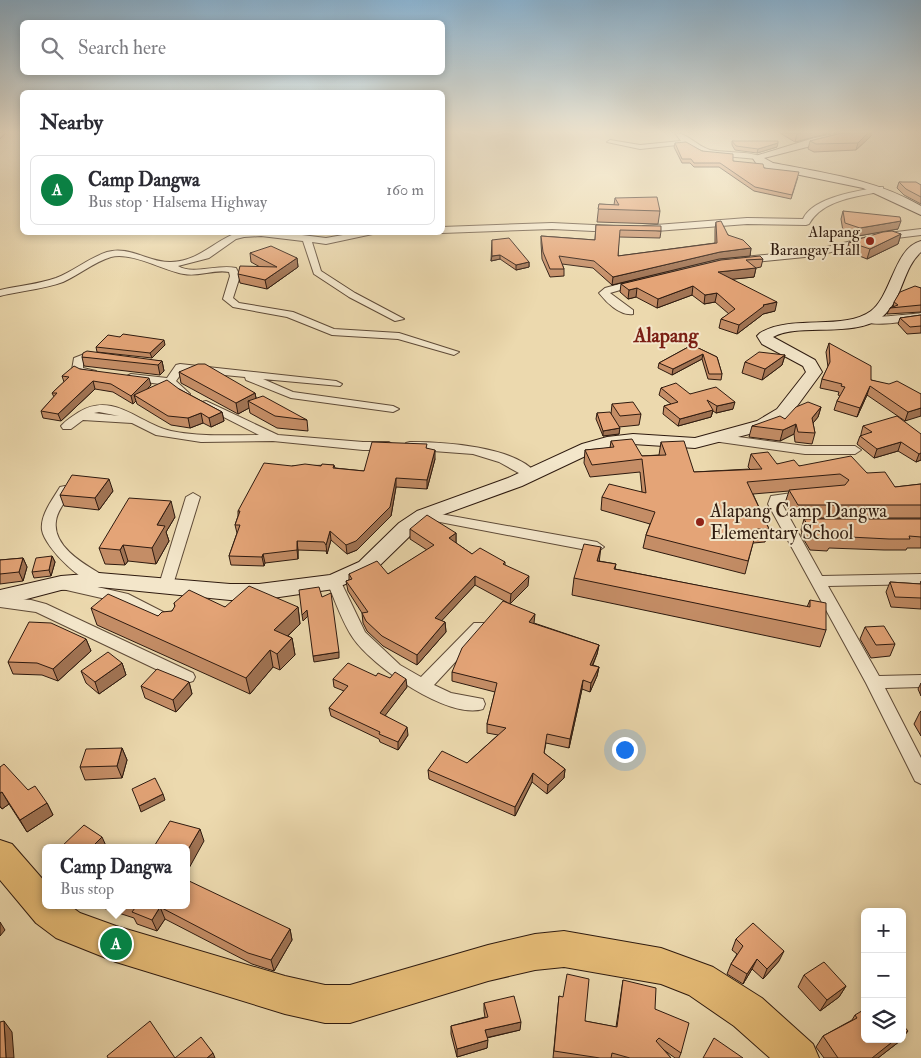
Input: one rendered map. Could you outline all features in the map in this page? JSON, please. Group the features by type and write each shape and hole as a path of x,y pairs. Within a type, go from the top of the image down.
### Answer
{"highway":[{"path":"0,855 42,903"},
{"path":"47,909 70,926 116,944 285,995 324,1004 350,1004 488,963 535,952 564,949 661,966 700,980 748,1012 799,1058"}],"main road":[{"path":"860,182 880,189 921,211"},
{"path":"0,598 61,583 99,580 165,588 259,592 334,582 351,575 371,563 406,528 424,515 491,491 531,474 566,456 607,442 633,439 684,444 718,438 775,420 783,413 812,376 813,369 809,363 770,344 765,338 767,333 781,330 849,325 866,320 878,312 889,298 907,259 921,245"}],"street":[{"path":"445,230 552,226 629,229 700,226 747,221 806,222 810,213 837,199 880,189"},
{"path":"730,262 815,253 880,236 921,232"},
{"path":"0,293 59,280 110,254 127,254 157,264 172,265 206,256 233,237 240,235"},
{"path":"274,235 326,241 361,235"},
{"path":"307,240 318,272 352,295 399,319"},
{"path":"172,265 175,268 186,271 231,269 235,276 228,299 236,305 289,314 332,332 354,335 399,336 454,352"},
{"path":"630,312 611,301 604,293 608,290 646,280"},
{"path":"866,320 899,320 921,316"},
{"path":"102,374 79,371 76,369 78,360 87,356 115,359"},
{"path":"170,382 175,367 336,384"},
{"path":"240,374 291,396 393,409"},
{"path":"121,376 170,382 184,394 274,438"},
{"path":"67,426 93,409 104,408 117,411 154,430 174,434 274,438 363,446 423,446 471,450 507,458 531,474"},
{"path":"718,438 804,450 855,450"},
{"path":"66,490 50,520 51,536 54,543 68,557 99,580"},
{"path":"819,494 776,499 775,504 874,682 921,776"},
{"path":"165,588 193,497"},
{"path":"424,515 597,547"},
{"path":"786,524 804,524"},
{"path":"818,581 921,579"},
{"path":"334,582 359,635 394,669 422,687 450,699 477,704"},
{"path":"61,583 123,598 170,622"},
{"path":"0,602 41,608 187,677"},
{"path":"422,687 479,627"},
{"path":"874,682 921,681"}],"building":[{"path":"748,182 796,182 792,195 755,187"},
{"path":"899,182 917,182 921,185 921,197 906,189"},
{"path":"657,197 660,211 598,209 599,204 619,205 615,198"},
{"path":"843,211 900,217 901,221 860,228 845,223"},
{"path":"721,221 728,235 743,240 751,248 720,252 613,277 594,261 559,256 564,269 550,269 543,252 541,236 595,240 596,225 661,226 661,231 620,230 618,256 717,243 716,222"},
{"path":"892,231 901,234 870,249 849,242 883,232"},
{"path":"509,238 529,262 516,265 500,255 492,256 492,240"},
{"path":"271,246 297,258 265,280 238,274 240,266 277,267 250,253"},
{"path":"760,256 763,259 746,260 756,268 718,272 777,302 763,305 739,325 721,319 735,309 717,293 705,295 693,286 658,299 637,288 629,290 621,284 721,260"},
{"path":"915,286 921,288 921,305 890,308 898,305 894,302 900,292"},
{"path":"921,315 921,326 910,327 900,318"},
{"path":"123,334 164,340 150,353 96,347 108,335 120,337"},
{"path":"829,343 871,366 871,380 889,384 897,381 921,394 921,408 908,412 870,386 860,408 837,401 845,387 841,386 842,384 822,379 830,362"},
{"path":"692,345 717,357 722,374 709,374 703,354 673,369 659,363"},
{"path":"87,351 162,361 158,365 82,357 83,353"},
{"path":"759,352 785,355 765,369 745,362"},
{"path":"198,364 205,364 255,393 236,403 179,372"},
{"path":"74,366 80,369 149,378 131,396 111,384 93,381 58,414 41,411 57,393 52,393 69,377 62,376"},
{"path":"167,380 179,389 222,412 209,418 201,413 188,418 168,416 134,395"},
{"path":"676,383 690,394 716,387 735,402 717,406 707,400 713,410 680,419 664,406 678,402 661,388"},
{"path":"263,396 307,420 275,416 248,401"},
{"path":"633,402 641,414 620,416 612,404"},
{"path":"808,402 821,407 812,418 815,433 798,432 796,424 783,430 752,426 780,416 785,419 796,407"},
{"path":"610,412 620,428 603,431 597,413"},
{"path":"897,416 921,434 921,453 919,454 901,442 877,449 860,436 872,432 863,426"},
{"path":"632,439 642,456 666,455 661,442 684,441 694,472 762,469 751,454 768,452 777,464 794,460 799,466 851,456 867,473 885,472 895,487 921,484 921,505 798,505 789,490 845,485 849,480 840,474 747,482 769,529 757,529 748,561 646,535 655,512 602,497 609,484 646,493 642,459 592,465 585,450 614,447 611,441"},
{"path":"372,442 427,444 426,448 435,450 427,480 396,478 390,507 356,541 346,545 330,531 326,545 324,542 297,541 297,550 263,554 262,557 229,556 240,525 235,525 240,511 238,511 264,463 292,466 305,464 321,466 322,464 334,465 333,468 364,471"},
{"path":"72,475 109,479 95,498 60,495"},
{"path":"129,498 171,501 157,525 165,526 152,548 123,545 120,550 99,548"},
{"path":"427,515 456,533 449,538 472,554 480,548 505,562 503,564 529,576 511,594 475,576 435,618 445,622 417,655 382,636 366,621 362,613 368,612 346,581 352,579 349,574 377,561 388,574 434,545 410,529"},
{"path":"804,519 921,519 921,537 909,536 910,539 889,539 830,536 831,540 813,539"},
{"path":"584,544 601,547 597,561 616,564 614,569 810,607 810,600 826,603 826,630 574,578"},
{"path":"52,556 49,570 32,572 36,558"},
{"path":"23,558 19,572 0,574 0,560"},
{"path":"890,582 921,584 921,598 895,597"},
{"path":"249,586 298,607 274,630 292,638 277,654 270,650 246,678 91,608 108,594 158,616 162,612 172,611 175,606 174,603 189,590 225,607"},
{"path":"319,587 322,597 331,593 339,652 313,656 307,610 302,615 299,590"},
{"path":"503,601 535,614 529,622 599,645 590,665 599,667 591,683 583,680 570,739 547,734 544,753 565,769 548,785 533,773 515,807 428,770 442,751 467,763 506,728 487,724 497,683 452,672 462,648"},
{"path":"29,622 51,623 86,639 53,669 37,663 8,662"},
{"path":"884,626 895,644 876,645 865,627"},
{"path":"108,652 122,663 95,682 81,671"},
{"path":"348,663 376,676 378,673 390,678 395,672 406,679 380,713 407,727 398,742 329,708 348,686 333,679"},
{"path":"157,669 189,682 173,700 141,686"},
{"path":"122,748 117,766 80,767 86,749"},
{"path":"4,764 28,790 35,786 47,803 20,820 2,792 0,793 0,767"},
{"path":"155,778 163,794 139,806 132,789"},
{"path":"170,821 200,829 190,846 190,844 156,844"},
{"path":"84,825 102,837 95,844 64,844"},
{"path":"190,881 290,929 271,960 248,953 164,909 190,909"},
{"path":"134,909 159,909 152,920 132,912"},
{"path":"753,923 784,951 767,969 757,959 747,974 731,964 743,946 736,939"},
{"path":"824,962 846,986 827,1000 804,975"},
{"path":"567,974 589,979 585,1021 617,1027 623,980 656,988 655,1009 689,1023 681,1053 659,1038 656,1041 671,1058 630,1058 612,1053 611,1058 600,1058 554,1051 559,996 563,997"},
{"path":"514,996 521,1022 485,1030 488,1040 457,1049 451,1026 488,1017 484,1003"},
{"path":"861,1011 861,1043 891,1043 872,1058 838,1058 823,1036 857,1018 855,1015"},
{"path":"4,1021 6,1058 0,1058 0,1022"},
{"path":"150,1021 175,1058 108,1058 107,1056"},
{"path":"201,1037 213,1053 207,1058 175,1058"},
{"path":"714,1038 743,1058 703,1058"}],"place":[{"name":"Alapang Barangay Hall","path":"870,241"},
{"name":"Alapang Camp Dangwa Elementary School","path":"700,522"},
{"name":"Camp Dangwa","path":"116,944"}],"district":[{"name":"Alapang","path":"666,335"}]}
